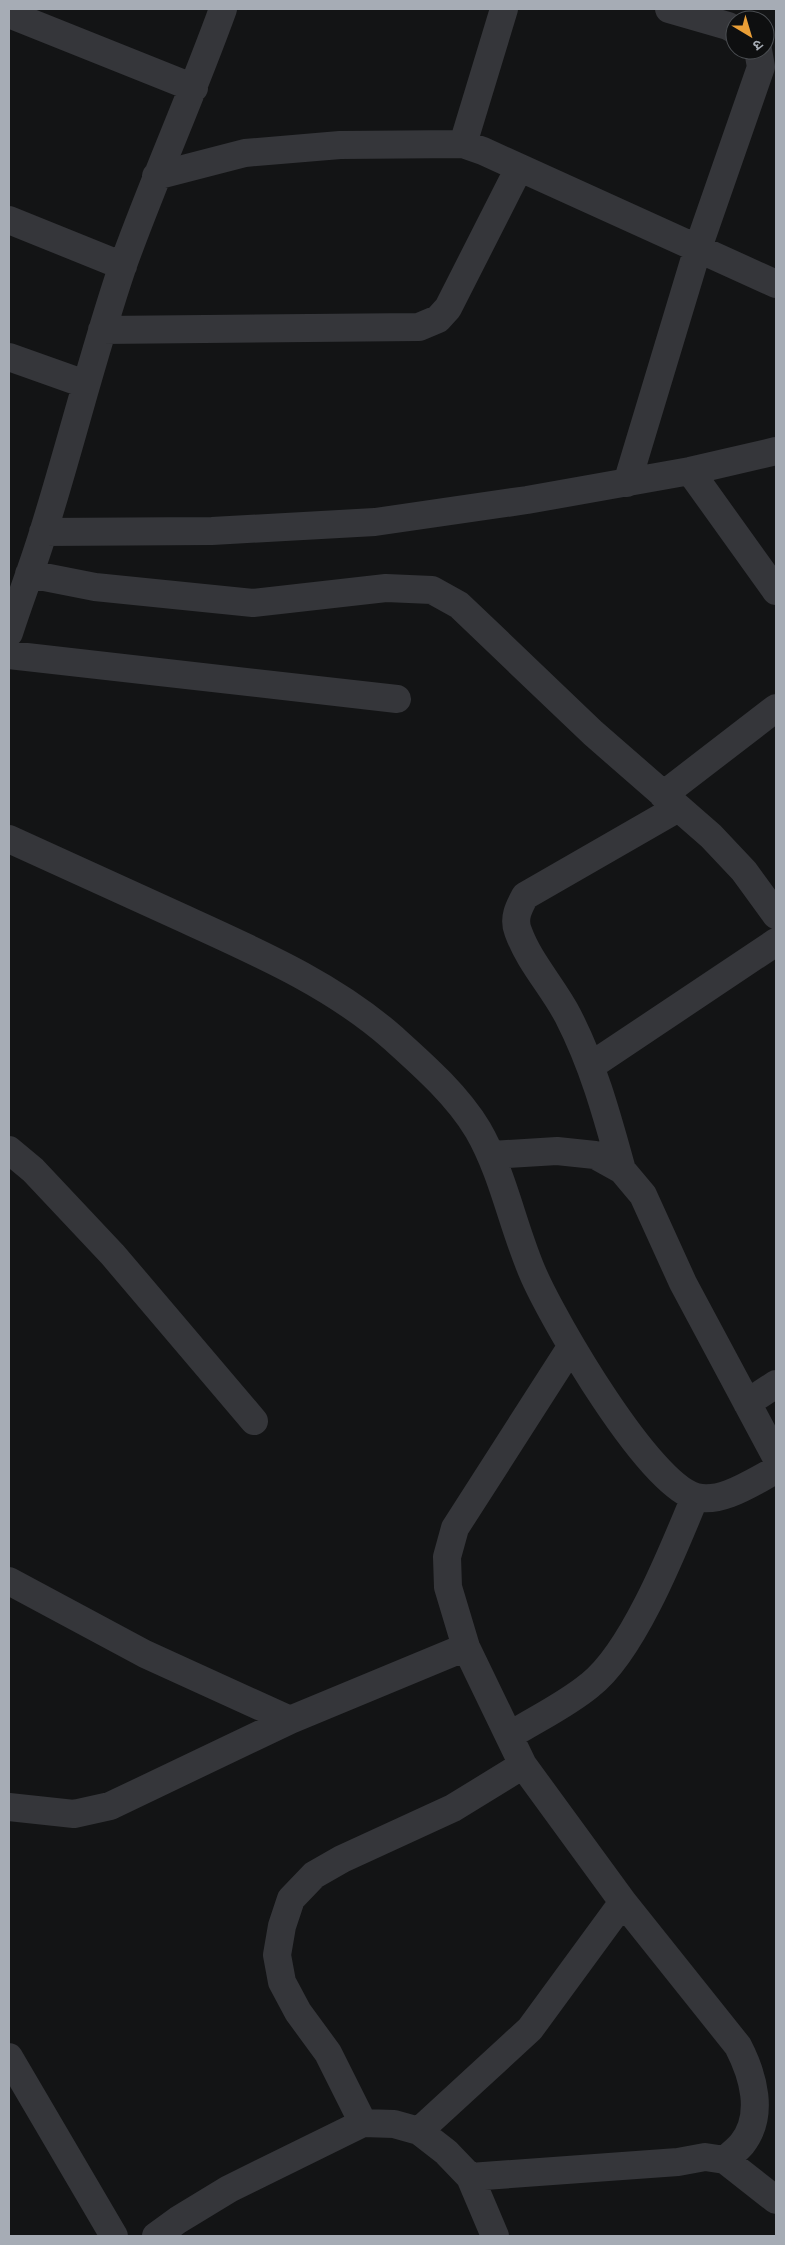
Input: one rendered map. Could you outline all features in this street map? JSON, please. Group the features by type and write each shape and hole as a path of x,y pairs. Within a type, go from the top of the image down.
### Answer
{"street":[{"path":"9,633 43,532 85,384 123,266 156,176 194,88 223,9"},
{"path":"463,144 504,9"},
{"path":"669,9 725,25"},
{"path":"9,14 194,88"},
{"path":"627,482 698,248 761,66 760,60"},
{"path":"156,176 245,153 340,144 463,144 776,284"},
{"path":"102,330 419,327 438,319 448,308 519,168"},
{"path":"9,220 123,266"},
{"path":"9,357 85,384"},
{"path":"43,532 212,531 375,522 526,500 690,471 776,451"},
{"path":"690,471 776,591"},
{"path":"29,574 95,587 253,603 386,588 432,590 459,605 592,733 711,836 744,871 776,915"},
{"path":"9,655 397,699"},
{"path":"622,1170 592,1065 567,1014 527,950 517,929 517,911 525,896 671,801 776,708"},
{"path":"9,840 271,958 336,994 392,1037 448,1090 476,1127 492,1155 534,1276 571,1347 628,1433 669,1480 695,1497 714,1498 776,1470"},
{"path":"592,1065 776,942"},
{"path":"9,1150 34,1170 114,1255 254,1421"},
{"path":"492,1155 557,1151 595,1155 622,1170 643,1195 683,1283 776,1457"},
{"path":"571,1347 456,1528 447,1557 448,1587 466,1647 522,1765 623,1902 738,2046 749,2067 755,2090 751,2127 742,2144 725,2160"},
{"path":"747,1403 776,1384"},
{"path":"509,1736 591,1685 608,1666 630,1637 676,1542 695,1497"},
{"path":"9,1581 145,1654 290,1720"},
{"path":"9,1808 74,1814 110,1806 290,1720 466,1647"},
{"path":"363,2123 328,2053 298,2012 282,1982 277,1955 282,1926 291,1899 314,1875 342,1859 453,1808 522,1765"},
{"path":"419,2131 530,2029 623,1902"},
{"path":"9,2057 114,2236"},
{"path":"156,2236 178,2220 229,2189 363,2123 394,2124 419,2131 446,2152 470,2177 495,2236"},
{"path":"470,2177 678,2162 705,2157 725,2160 776,2200"}]}
